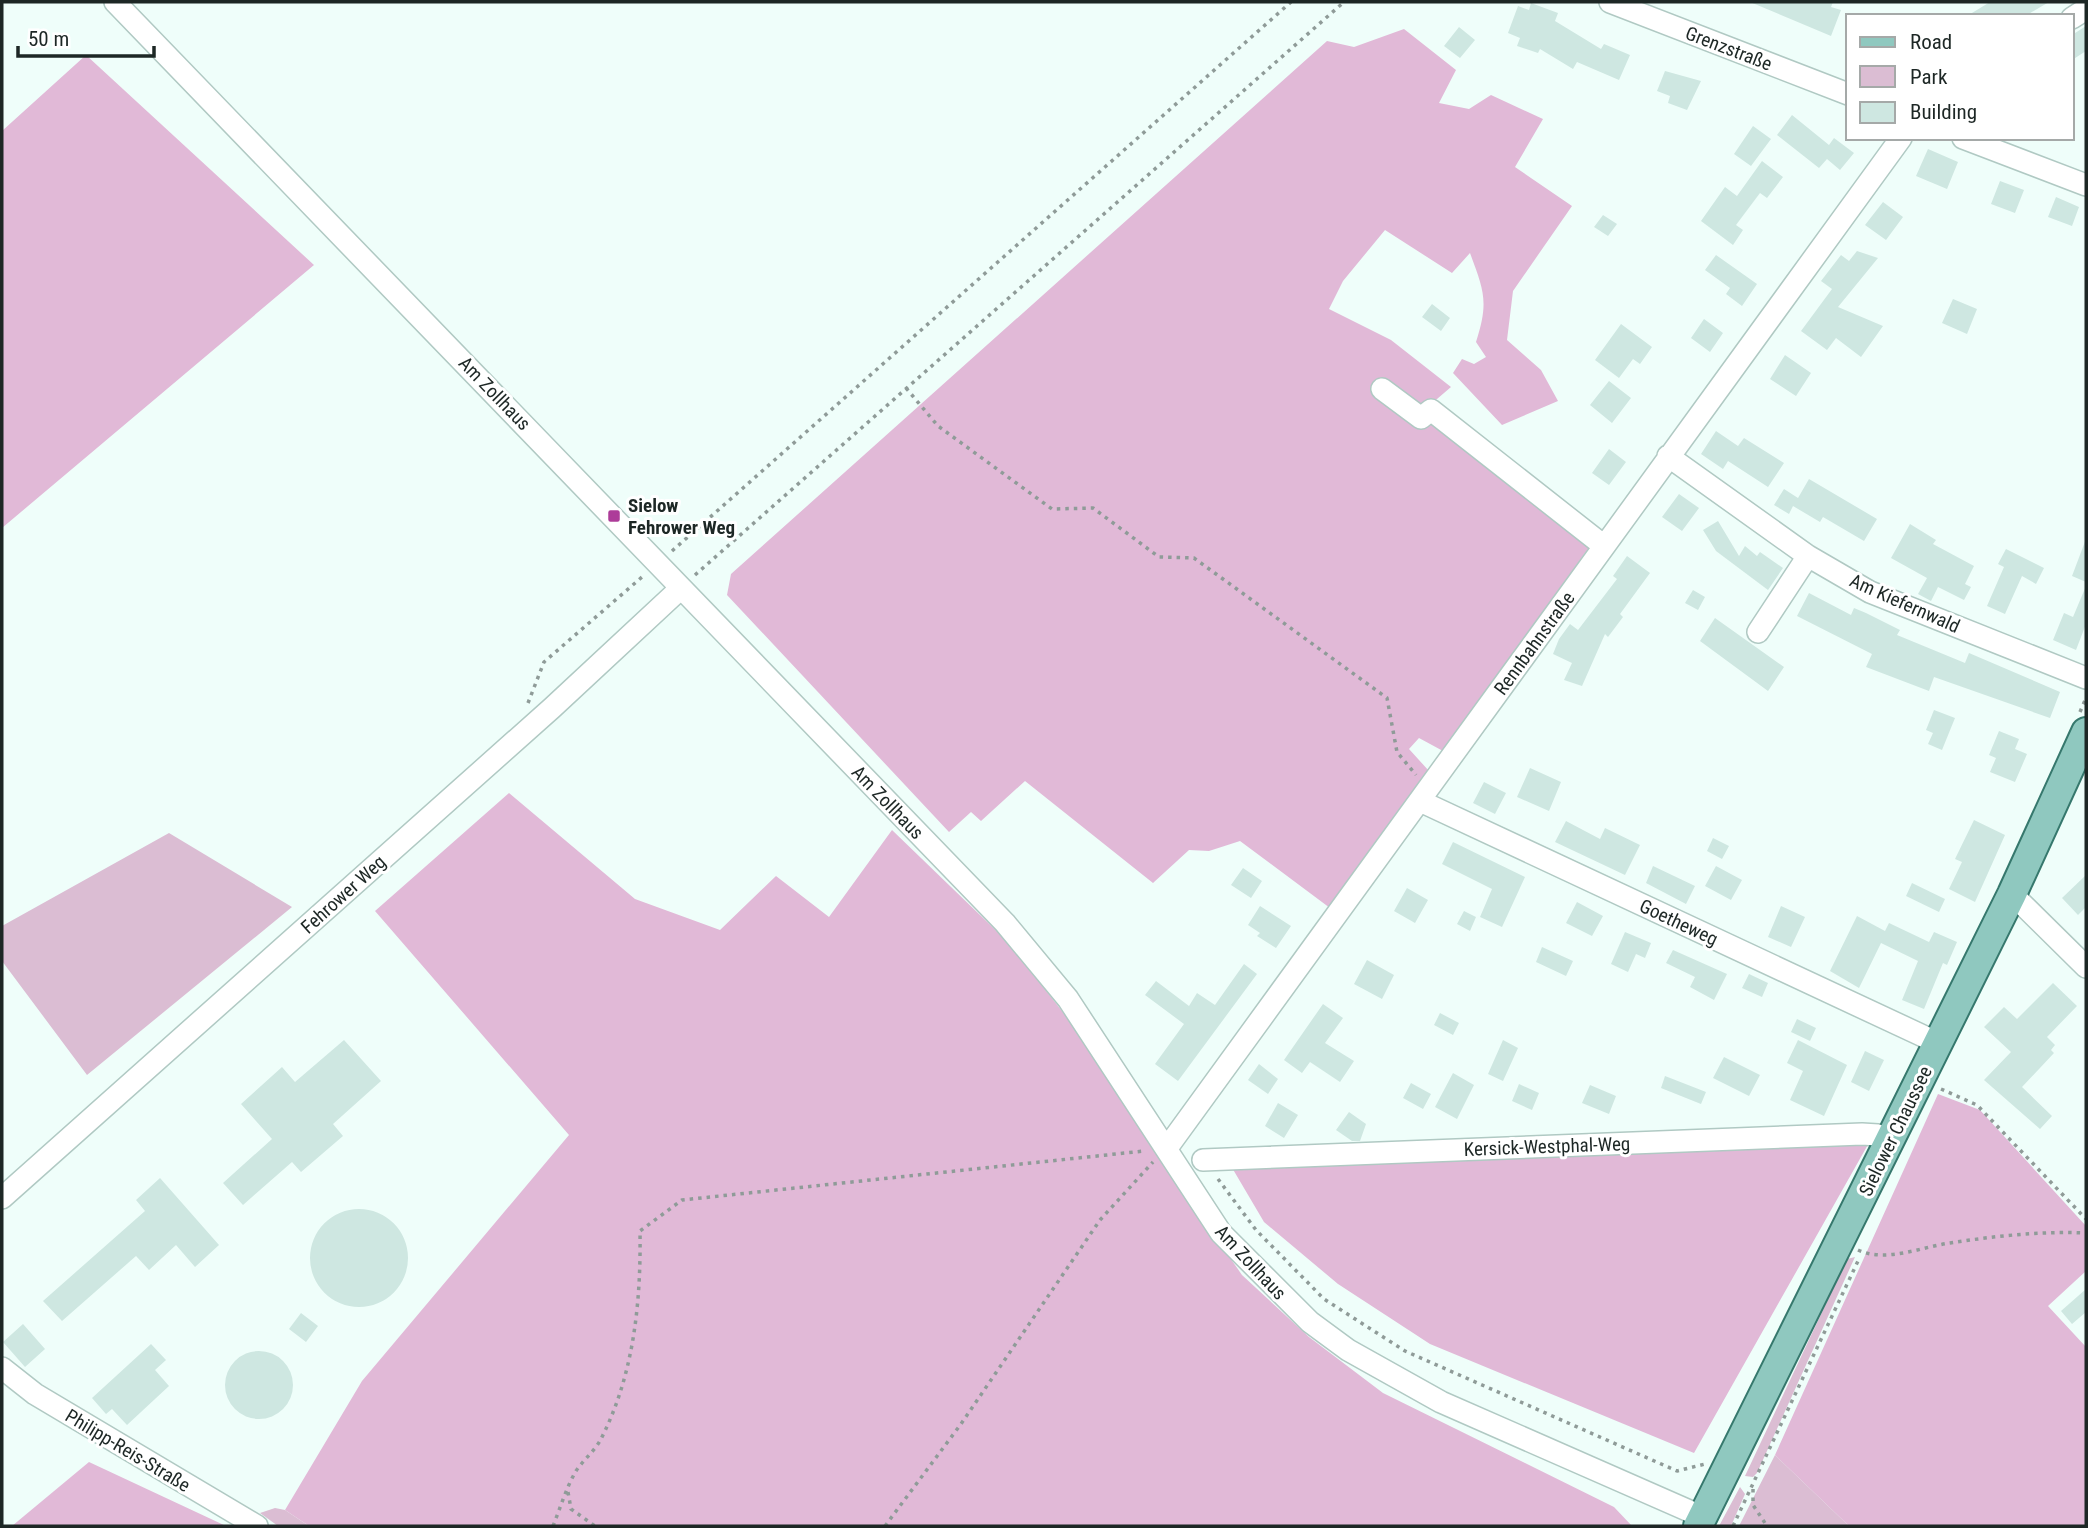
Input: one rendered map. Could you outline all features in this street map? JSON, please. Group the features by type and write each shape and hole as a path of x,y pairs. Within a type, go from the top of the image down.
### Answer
{"main road":[{"name":"Sielower Chaussee","path":"1700,1522 2012,894 2086,732"}],"street":[{"name":"Am Zollhaus","path":"115,2 1005,923 1068,999 1221,1233 1276,1291 1348,1350 1441,1402 1700,1522"},
{"name":"Grenzstraße","path":"1610,2 1846,93"},
{"name":"Rennbahnstraße","path":"1167,1148 1900,140"},
{"path":"1969,140 2086,185"},
{"path":"1382,389 1421,418 1431,410 1604,545"},
{"name":"Am Kiefernwald","path":"1668,456 1808,556 1870,592 2086,678"},
{"path":"1758,632 1808,556"},
{"name":"Fehrower Weg","path":"2,1198 552,708 681,587"},
{"name":"Goetheweg","path":"1424,795 1938,1043"},
{"path":"2012,894 2086,967"},
{"name":"Kersick-Westphal-Weg","path":"1203,1160 1862,1134 1878,1135 1891,1140"},
{"name":"Philipp-Reis-Straße","path":"2,1368 34,1394 257,1526"}],"path":[{"path":"528,704 544,662 1291,2"},
{"path":"681,587 1344,2"},
{"path":"906,388 938,426 1052,509 1093,508 1158,557 1194,558 1387,698 1397,752 1424,795"},
{"path":"1920,1081 1977,1105 2086,1219"},
{"path":"553,1526 576,1471 601,1441 614,1412 632,1355 641,1273 640,1231 682,1200 1167,1148"},
{"path":"885,1526 961,1423 1100,1220 1167,1148"},
{"path":"1203,1160 1256,1230 1324,1299 1405,1351 1677,1471 1703,1463"},
{"path":"1733,1526 1862,1252 1882,1255 1969,1240 2056,1231 2086,1233"},
{"path":"1753,1487 1753,1505 1767,1526"},
{"path":"568,1490 571,1508 595,1526"}],"green space":[{"path":"169,833 292,907 87,1075 2,961 2,926"},
{"path":"1855,1257 1757,1473 1753,1477 1745,1476 1847,1259"},
{"path":"1775,1455 1849,1526 1739,1526"},
{"path":"1740,1487 1745,1494 1731,1526 1719,1526"},
{"path":"275,1508 285,1510 309,1526 278,1526 260,1513"}],"shaded area":[{"path":"1404,29 1456,70 1439,103 1469,109 1491,95 1543,119 1515,167 1572,206 1513,291 1507,340 1541,370 1558,401 1502,425 1453,373 1462,359 1474,364 1486,357 1476,342 1484,306 1479,277 1470,253 1452,273 1385,230 1343,281 1329,309 1391,340 1451,387 1423,411 1590,546 1443,751 1419,738 1409,749 1429,771 1330,908 1240,841 1209,851 1189,850 1153,883 1025,781 981,821 971,812 949,832 727,595 731,574 1327,41 1354,47"},
{"path":"86,55 314,265 2,528 2,131"},
{"path":"509,793 635,899 720,930 776,876 829,917 892,830 1008,942 1087,1043 1155,1150 1242,1275 1309,1337 1383,1393 1614,1507 1632,1526 309,1526 285,1510 362,1381 569,1135 375,911"},
{"path":"1938,1094 1980,1110 2086,1226 2086,1271 2048,1306 2086,1347 2086,1526 1849,1526 1775,1455"},
{"path":"1870,1141 1694,1453 1430,1344 1338,1284 1264,1222 1231,1166"},
{"path":"89,1462 226,1526 12,1526"}],"building":[{"path":"1750,2 1833,2 1831,7 1841,10 1831,36"},
{"path":"1990,2 2049,2 2028,14 1970,14"},
{"path":"1531,3 1558,13 1555,21 1601,49 1604,44 1630,55 1619,80 1577,62 1573,69 1540,49 1538,53 1517,46 1520,38 1508,33 1518,6 1529,10"},
{"path":"2086,26 2086,51 2074,59 2074,34"},
{"path":"1459,27 1475,40 1460,58 1444,46"},
{"path":"1665,71 1701,81 1687,110 1668,103 1670,96 1657,91"},
{"path":"1792,115 1829,145 1834,138 1854,153 1840,170 1827,159 1819,168 1777,135"},
{"path":"1753,126 1771,139 1751,166 1734,154"},
{"path":"1928,149 1958,162 1947,189 1916,176"},
{"path":"1762,161 1783,177 1767,198 1760,193 1736,225 1743,230 1733,245 1701,221 1725,187 1737,196"},
{"path":"2000,181 2024,190 2015,213 1991,204"},
{"path":"2056,197 2079,207 2072,226 2048,217"},
{"path":"1883,202 1903,217 1886,240 1865,225"},
{"path":"1603,215 1617,224 1608,236 1594,227"},
{"path":"1857,251 1878,258 1838,307 1883,326 1861,357 1836,338 1827,350 1801,331 1832,289 1821,281 1841,255 1849,261"},
{"path":"1716,255 1757,284 1742,306 1726,294 1730,288 1705,270"},
{"path":"1953,299 1977,309 1967,334 1942,323"},
{"path":"1432,304 1450,318 1441,331 1422,317"},
{"path":"1704,319 1723,333 1710,352 1691,338"},
{"path":"1621,324 1652,347 1640,364 1633,359 1619,378 1595,360"},
{"path":"1785,355 1811,373 1796,396 1770,379"},
{"path":"1609,381 1631,398 1612,423 1590,405"},
{"path":"1716,431 1738,446 1744,438 1784,463 1768,487 1728,461 1723,469 1701,454"},
{"path":"1609,449 1626,462 1609,485 1592,473"},
{"path":"1809,479 1877,519 1864,541 1823,517 1820,522 1793,506 1789,514 1774,505 1784,489 1798,498"},
{"path":"1679,494 1699,508 1682,531 1662,517"},
{"path":"1718,521 1739,556 1745,546 1757,556 1760,552 1783,568 1768,590 1716,551 1703,530"},
{"path":"1910,524 1936,540 1933,544 1974,566 1965,584 1971,587 1964,600 1938,587 1931,601 1918,594 1927,578 1891,558"},
{"path":"2086,539 2086,582 2072,576"},
{"path":"2006,549 2044,568 2036,584 2022,576 2005,614 1987,606 2004,567 1998,564"},
{"path":"1627,556 1650,573 1620,614 1623,617 1608,637 1605,634 1582,686 1564,680 1572,663 1553,654 1559,639 1570,624 1578,630 1617,579 1613,576"},
{"path":"2086,586 2086,624 2076,650 2053,640 2064,613 2073,617"},
{"path":"1693,590 1705,597 1698,610 1685,603"},
{"path":"1809,593 1851,615 1854,608 1866,613 1900,630 1897,635 1965,663 1969,653 2060,692 2050,718 1934,677 1929,691 1866,667 1872,654 1797,616"},
{"path":"1715,618 1784,667 1768,691 1700,641"},
{"path":"1934,710 1955,718 1942,750 1928,744 1933,733 1926,730"},
{"path":"1999,731 2019,739 2015,749 2027,754 2015,782 1990,772 1996,758 1989,755"},
{"path":"1530,768 1561,782 1549,811 1517,797"},
{"path":"1484,782 1506,793 1495,814 1473,803"},
{"path":"1974,820 2005,835 1975,902 1949,889 1962,862 1955,859"},
{"path":"1566,821 1600,839 1605,828 1640,845 1625,875 1555,842"},
{"path":"1713,838 1729,846 1722,859 1707,851"},
{"path":"1453,842 1525,877 1502,927 1480,917 1492,889 1442,864"},
{"path":"1653,866 1695,886 1686,904 1646,883"},
{"path":"1716,866 1742,880 1731,900 1705,886"},
{"path":"1243,868 1262,881 1251,898 1231,885"},
{"path":"2086,875 2086,907 2078,915 2062,898"},
{"path":"1912,883 1945,899 1939,912 1906,896"},
{"path":"1407,888 1428,900 1415,923 1394,911"},
{"path":"1577,902 1603,916 1592,936 1566,923"},
{"path":"1260,906 1291,926 1276,948 1257,936 1260,933 1248,925"},
{"path":"1781,906 1805,917 1791,947 1768,937"},
{"path":"1464,911 1476,917 1470,931 1457,924"},
{"path":"1857,916 1885,931 1889,923 1929,942 1934,932 1957,942 1947,965 1943,963 1924,1009 1902,1000 1918,961 1881,943 1859,988 1830,971"},
{"path":"1625,932 1651,943 1645,958 1636,954 1628,972 1611,964"},
{"path":"1542,947 1573,961 1566,976 1536,962"},
{"path":"1673,950 1727,974 1714,1000 1690,987 1695,977 1666,963"},
{"path":"1367,960 1394,975 1382,999 1354,984"},
{"path":"1244,964 1257,974 1178,1081 1155,1064 1184,1024 1145,995 1156,981 1189,1006 1197,993 1215,1005"},
{"path":"1749,974 1768,983 1762,997 1742,988"},
{"path":"2053,983 2077,1006 2047,1037 2055,1045 2051,1050 2054,1053 2022,1087 2052,1116 2040,1129 1984,1080 2011,1052 1984,1027 2004,1007 2017,1019"},
{"path":"1323,1004 1343,1018 1325,1043 1354,1061 1340,1082 1310,1062 1302,1073 1284,1060"},
{"path":"1440,1013 1459,1023 1453,1035 1434,1025"},
{"path":"1797,1019 1816,1028 1810,1041 1791,1032"},
{"path":"344,1040 381,1081 333,1124 343,1136 301,1172 292,1162 243,1205 223,1183 272,1139 241,1104 282,1067 295,1082"},
{"path":"1503,1040 1518,1048 1503,1081 1488,1074"},
{"path":"1798,1040 1847,1065 1824,1116 1790,1100 1803,1071 1787,1063"},
{"path":"1865,1051 1884,1060 1869,1091 1851,1082"},
{"path":"1724,1057 1760,1075 1749,1096 1713,1078"},
{"path":"1259,1064 1278,1079 1268,1094 1248,1080"},
{"path":"1453,1073 1474,1085 1457,1119 1435,1107"},
{"path":"1665,1076 1706,1092 1701,1104 1661,1088"},
{"path":"1411,1083 1431,1094 1423,1109 1403,1098"},
{"path":"1519,1084 1539,1093 1532,1110 1512,1101"},
{"path":"1590,1085 1616,1096 1609,1114 1582,1103"},
{"path":"1278,1103 1298,1115 1284,1138 1265,1126"},
{"path":"1349,1112 1366,1124 1360,1141 1352,1141 1336,1130"},
{"path":"160,1178 219,1245 195,1267 176,1245 149,1270 136,1256 62,1321 43,1301 145,1211 136,1200"},
{"path":"359,1209 378,1213 393,1224 404,1239 408,1258 404,1277 393,1292 378,1303 359,1307 340,1303 325,1292 314,1277 310,1258 314,1239 325,1224 340,1213"},
{"path":"2086,1289 2086,1312 2072,1324 2061,1311"},
{"path":"301,1313 318,1326 306,1342 289,1329"},
{"path":"23,1324 45,1349 25,1367 3,1342"},
{"path":"151,1344 166,1360 155,1370 169,1386 127,1425 112,1409 106,1414 92,1398"},
{"path":"259,1351 272,1353 283,1361 291,1372 291,1398 283,1409 272,1417 259,1419 246,1417 235,1409 227,1398 225,1385 227,1372 235,1361 246,1353"}],"place":[{"name":"Sielow Fehrower Weg","path":"614,516"}]}
